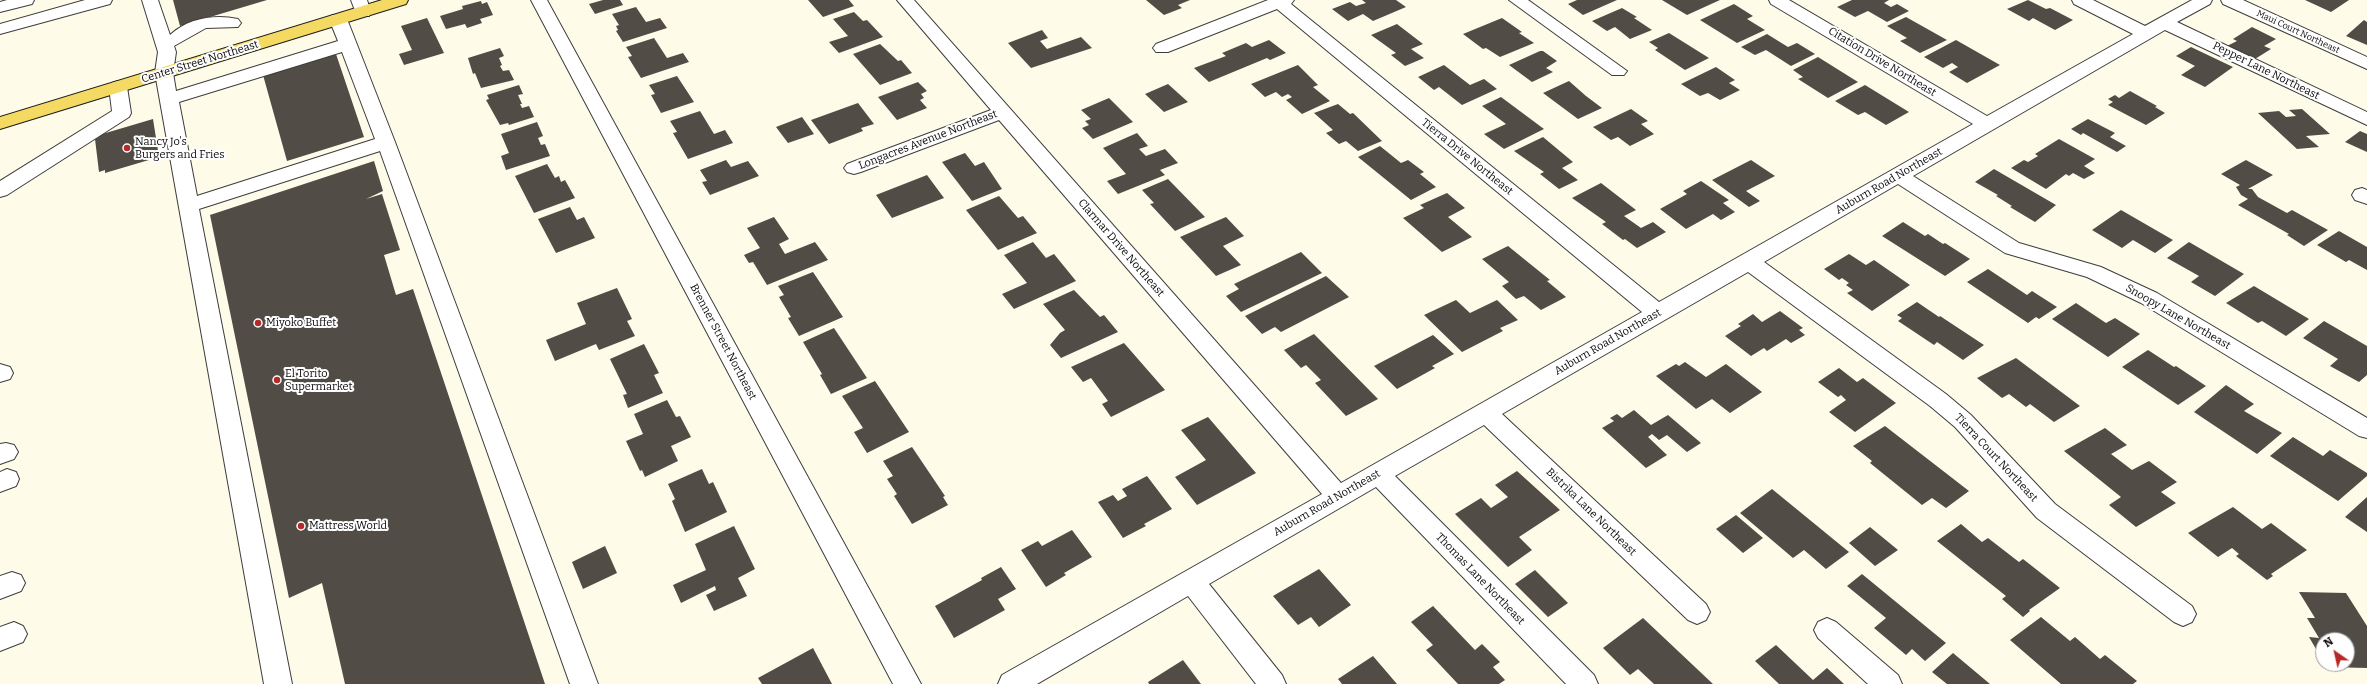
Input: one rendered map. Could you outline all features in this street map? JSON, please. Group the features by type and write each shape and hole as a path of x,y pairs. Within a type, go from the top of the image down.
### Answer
{"main road":[{"name":"Center Street Northeast","path":"0,123 338,20 361,6 400,0"}],"street":[{"path":"0,7 26,0"},
{"path":"0,29 104,0"},
{"path":"150,0 167,52 164,73 278,684"},
{"name":"Brenner Street Northeast","path":"539,0 907,684"},
{"name":"Clarmar Drive Northeast","path":"905,0 1338,496"},
{"path":"1517,0 1618,71"},
{"name":"Citation Drive Northeast","path":"1777,0 1987,124"},
{"path":"2080,0 2145,33"},
{"name":"Auburn Road Northeast","path":"1012,684 2204,0"},
{"name":"Maui Court Northeast","path":"2229,0 2367,64"},
{"path":"1162,48 1280,1"},
{"name":"Tierra Drive Northeast","path":"1280,1 1658,314"},
{"path":"338,20 386,142 584,684"},
{"path":"173,40 181,33 203,23 213,21 232,23"},
{"name":"Pepper Lane Northeast","path":"2164,23 2367,119"},
{"path":"170,99 348,44"},
{"path":"0,190 122,113 118,87"},
{"name":"Longacres Avenue Northeast","path":"854,168 1002,112"},
{"path":"189,205 386,142"},
{"name":"Snoopy Lane Northeast","path":"1898,175 2012,248 2094,272 2149,298 2367,429"},
{"name":"Tierra Court Northeast","path":"1749,262 1938,400 1963,421 2046,511 2184,614"},
{"name":"Bistrika Lane Northeast","path":"1485,412 1697,612"},
{"name":"Thomas Lane Northeast","path":"1377,474 1584,684"},
{"path":"1191,581 1272,684"},
{"path":"1827,630 1888,684"}],"building":[{"path":"173,0 267,0 180,26"},
{"path":"603,0 620,0 623,5 595,14 589,4"},
{"path":"808,0 849,0 854,6 823,17"},
{"path":"1146,0 1190,0 1178,5 1182,8 1164,15"},
{"path":"1362,0 1396,0 1406,7 1373,21 1363,14 1348,21 1332,9 1350,2 1356,6 1366,3"},
{"path":"1577,0 1617,0 1583,15 1568,4"},
{"path":"1662,0 1720,0 1687,15"},
{"path":"1852,0 1889,0 1884,3 1891,7 1897,4 1909,11 1887,22 1868,11 1855,17 1837,7"},
{"path":"2028,0 2046,9 2050,8 2073,20 2055,30 2033,18 2029,21 2007,9"},
{"path":"2305,0 2349,0 2331,12"},
{"path":"481,1 482,4 487,2 493,15 480,19 482,23 467,28 465,24 446,29 440,16 463,9 462,6"},
{"path":"1734,4 1753,16 1747,19 1765,30 1737,43 1700,20"},
{"path":"636,7 646,22 660,18 667,28 623,42 616,31 618,30 616,26 619,25 612,14"},
{"path":"1622,8 1637,17 1634,18 1652,30 1630,39 1615,27 1607,31 1592,21"},
{"path":"854,12 863,21 867,20 883,37 839,53 829,42 848,36 833,19"},
{"path":"1906,17 1947,40 1920,53 1900,41 1907,38 1887,26"},
{"path":"427,18 444,53 404,65 399,54 412,50 401,26"},
{"path":"1502,18 1522,32 1519,33 1534,43 1500,57 1486,48 1483,49 1463,34"},
{"path":"2364,20 2367,22 2367,45 2346,36"},
{"path":"1397,24 1423,44 1411,49 1424,58 1405,66 1391,55 1396,53 1371,35"},
{"path":"2252,27 2276,39 2264,46 2271,49 2255,59 2227,46 2237,41 2233,39"},
{"path":"1042,30 1048,38 1040,41 1047,49 1081,37 1092,48 1031,68 1008,43"},
{"path":"1669,33 1709,58 1685,70 1655,50 1658,48 1649,42"},
{"path":"1767,34 1788,47 1797,43 1815,54 1791,66 1766,50 1755,55 1741,47"},
{"path":"654,38 667,58 683,53 689,62 641,78 628,57 632,56 626,47"},
{"path":"1269,40 1286,53 1270,60 1267,58 1209,82 1194,68 1226,56 1222,53 1246,43 1252,47"},
{"path":"1956,40 2000,65 1967,83 1949,72 1958,67 1952,63 1943,68 1924,57"},
{"path":"880,44 898,61 901,60 912,73 880,85 853,54"},
{"path":"2191,47 2233,67 2205,87 2181,75 2195,66 2176,56"},
{"path":"500,48 504,56 499,58 502,65 500,66 503,71 509,70 514,80 481,88 475,73 473,74 468,58"},
{"path":"1543,51 1557,61 1546,68 1553,72 1532,82 1509,65"},
{"path":"336,54 364,137 287,161 263,75"},
{"path":"1818,57 1858,82 1828,98 1798,79 1803,77 1793,70"},
{"path":"1298,65 1318,85 1313,87 1330,101 1302,114 1286,100 1292,97 1288,94 1282,97 1276,92 1265,97 1251,84"},
{"path":"1444,65 1470,85 1484,79 1497,89 1462,105 1439,87 1434,90 1418,77"},
{"path":"1716,67 1735,80 1729,83 1740,90 1720,100 1708,93 1700,96 1681,84"},
{"path":"677,76 694,102 661,113 651,95 655,94 649,85"},
{"path":"1569,81 1602,108 1578,119 1543,93"},
{"path":"918,82 927,91 921,94 924,98 920,100 927,108 897,120 878,97"},
{"path":"1168,84 1188,102 1164,112 1145,94"},
{"path":"519,85 523,94 518,95 522,104 520,104 522,108 529,106 534,117 509,125 508,123 500,125 486,100 489,99 487,95"},
{"path":"1865,85 1909,112 1886,125 1865,112 1858,115 1835,101"},
{"path":"2130,91 2157,106 2155,107 2165,113 2146,125 2108,105 2113,102 2108,99 2115,95 2119,98"},
{"path":"1501,97 1544,129 1504,149 1484,134 1506,124 1482,106"},
{"path":"1109,98 1133,122 1093,139 1082,128 1089,125 1085,121 1091,119 1081,110"},
{"path":"858,103 874,124 861,128 863,131 829,144 811,120"},
{"path":"1338,104 1350,114 1353,113 1382,141 1358,151 1346,141 1339,144 1326,133 1333,130 1314,113"},
{"path":"1631,109 1648,121 1641,124 1654,134 1630,146 1618,137 1611,140 1593,127"},
{"path":"2302,109 2330,134 2306,136 2319,147 2297,149 2258,113 2279,111 2286,117 2296,116 2289,110"},
{"path":"700,111 714,134 725,130 733,143 688,159 673,133 677,132 670,121"},
{"path":"802,117 814,134 788,143 776,127"},
{"name":"Nancy Jo's Burgers and Fries","path":"153,119 159,157 105,173 105,170 99,172 95,139 99,137 99,135"},
{"path":"2088,119 2115,133 2110,137 2126,146 2117,152 2083,133 2081,135 2071,129"},
{"path":"537,122 543,136 538,138 541,145 545,144 550,156 506,170 501,156 509,153 501,134"},
{"path":"2360,131 2367,134 2367,152 2345,142"},
{"path":"1137,133 1148,146 1139,149 1146,156 1165,149 1178,163 1160,170 1165,175 1118,194 1107,181 1126,174 1103,148"},
{"path":"1543,137 1573,162 1562,168 1578,180 1559,189 1540,174 1544,172 1514,151"},
{"path":"2059,139 2095,159 2084,166 2095,173 2084,179 2073,173 2069,176 2066,174 2046,189 2011,168 2024,160 2028,162 2038,156 2035,154"},
{"path":"1380,146 1401,163 1408,160 1424,172 1420,174 1436,187 1411,200 1358,157"},
{"path":"965,153 975,166 984,162 1002,189 972,201 942,162"},
{"path":"726,160 731,167 748,161 759,176 710,195 702,182 707,181 700,170"},
{"path":"1751,160 1775,176 1746,191 1760,201 1749,207 1712,180"},
{"path":"2246,160 2273,175 2248,189 2252,189 2258,197 2287,213 2292,210 2328,230 2304,246 2287,235 2289,234 2238,205 2248,199 2241,195 2236,187 2240,185 2221,174"},
{"path":"374,161 383,191 366,199 382,194 400,250 384,255 396,295 413,289 545,684 345,684 322,583 289,598 210,215"},
{"path":"547,164 555,178 559,176 561,182 565,180 575,198 534,213 515,176"},
{"path":"1994,169 2056,205 2035,222 2010,207 2012,206 1996,196 1998,195 1975,182"},
{"path":"927,175 944,198 892,218 876,195"},
{"path":"1168,179 1205,217 1175,231 1150,204 1154,203 1142,190"},
{"path":"1701,181 1729,200 1723,203 1735,212 1721,220 1713,214 1686,229 1660,209 1687,194 1683,191"},
{"path":"1601,183 1636,210 1624,216 1641,228 1653,222 1666,232 1637,248 1625,239 1623,240 1602,224 1606,222 1572,198"},
{"path":"1447,193 1465,208 1448,217 1472,237 1442,252 1403,218 1424,208 1420,205"},
{"path":"999,196 1018,218 1023,216 1037,233 998,250 966,210"},
{"path":"570,207 577,220 584,217 595,238 556,253 538,219"},
{"path":"2121,210 2173,240 2155,253 2133,240 2122,248 2092,230"},
{"path":"774,217 789,239 779,244 785,254 815,242 828,260 767,285 753,262 749,263 744,255 760,248 747,228"},
{"path":"1226,217 1244,236 1223,246 1241,265 1216,276 1180,237"},
{"path":"1903,222 1925,236 1928,234 1943,244 1945,243 1970,259 1945,276 1882,236"},
{"path":"2339,231 2367,247 2367,270 2349,260 2346,262 2317,245"},
{"path":"1033,242 1046,258 1054,254 1076,281 1014,309 1002,294 1027,283 1004,255"},
{"path":"2189,242 2244,274 2215,296 2191,282 2199,276 2167,258"},
{"path":"1508,246 1550,280 1547,281 1566,297 1541,310 1524,296 1516,299 1502,286 1509,282 1482,259"},
{"path":"1301,252 1322,273 1241,312 1226,296 1239,289 1234,284"},
{"path":"1849,254 1866,265 1874,260 1910,285 1872,311 1847,293 1853,290 1846,285 1849,283 1842,278 1839,280 1824,269"},
{"path":"1988,269 2027,295 2032,291 2057,307 2039,319 2036,317 2028,323 1967,282"},
{"path":"813,272 843,317 799,336 788,318 791,317 779,297 784,295 778,286"},
{"path":"1326,276 1349,297 1281,332 1275,327 1262,334 1245,316"},
{"path":"2254,286 2309,319 2286,336 2262,321 2258,323 2226,303"},
{"path":"617,288 632,319 627,321 635,336 599,350 596,344 555,361 546,340 586,324 577,303"},
{"path":"1074,290 1100,317 1104,315 1118,332 1061,358 1050,345 1060,333 1065,330 1043,304"},
{"path":"1456,300 1470,313 1497,300 1518,320 1500,328 1503,331 1462,352 1424,315"},
{"path":"1917,302 1984,345 1963,360 1937,342 1934,345 1898,321 1902,318 1897,315"},
{"path":"2076,303 2106,323 2115,318 2140,334 2108,357 2052,319"},
{"path":"1780,311 1803,328 1799,330 1805,335 1791,343 1786,339 1767,351 1764,348 1751,356 1725,336 1741,326 1738,324 1753,314 1762,322"},
{"path":"2324,321 2367,346 2367,375 2359,382 2330,366 2338,359 2303,338"},
{"path":"834,328 867,378 831,394 820,375 822,374 803,342"},
{"path":"1314,334 1378,399 1346,416 1315,383 1321,380 1306,365 1301,368 1284,350"},
{"path":"1433,335 1454,354 1432,366 1435,368 1397,389 1374,366"},
{"path":"1124,343 1165,390 1111,417 1102,404 1108,401 1091,378 1083,382 1071,367"},
{"path":"644,344 659,373 654,375 663,393 628,408 623,395 627,394 610,359"},
{"path":"2148,350 2206,386 2178,405 2122,367"},
{"path":"2016,358 2080,406 2054,422 2030,404 2026,407 2009,394 2002,398 1977,378"},
{"path":"1685,362 1706,377 1726,364 1762,392 1730,413 1712,399 1696,409 1656,376 1676,364 1679,366"},
{"path":"1839,368 1857,382 1863,378 1896,403 1855,432 1829,412 1846,400 1841,395 1838,397 1818,382"},
{"path":"875,381 909,432 867,453 854,432 863,428 842,396"},
{"path":"2226,385 2254,404 2244,411 2282,433 2257,454 2194,412"},
{"path":"667,400 676,417 680,416 691,437 671,446 678,461 645,477 642,470 640,471 626,441 643,434 634,414"},
{"path":"1634,410 1651,425 1668,415 1701,443 1687,452 1667,435 1659,440 1652,434 1648,437 1667,455 1646,468 1602,428 1614,421 1610,418 1617,414 1622,418"},
{"path":"1208,417 1256,473 1197,505 1175,477 1206,460 1181,430"},
{"path":"1885,426 1969,491 1946,508 1932,498 1922,505 1870,463 1872,461 1853,446"},
{"path":"2105,428 2127,445 2111,454 2132,470 2149,461 2177,482 2161,492 2176,503 2136,527 2109,505 2121,497 2064,451"},
{"path":"2293,437 2323,456 2330,450 2367,473 2367,476 2338,501 2270,456"},
{"path":"912,447 945,496 943,497 948,505 912,524 894,496 897,494 887,479 893,476 883,461"},
{"path":"702,469 709,484 713,482 727,512 685,532 672,501 675,499 668,484"},
{"path":"1517,471 1560,510 1519,537 1532,550 1508,567 1455,514 1481,498 1491,508 1508,497 1495,485"},
{"path":"1147,476 1172,509 1144,524 1146,526 1123,538 1098,502 1113,495 1118,501 1127,496 1122,489"},
{"path":"1772,489 1849,552 1826,569 1804,550 1793,558 1740,513"},
{"path":"2367,497 2367,532 2345,517"},
{"path":"2233,507 2262,529 2271,523 2307,550 2271,574 2273,576 2267,580 2236,556 2239,554 2232,548 2218,557 2188,533"},
{"path":"1736,515 1763,538 1743,553 1716,529"},
{"path":"1961,524 1982,542 1988,538 2019,562 2023,559 2060,588 2029,610 2030,611 2023,617 2002,599 2006,596 1937,541"},
{"path":"734,526 755,569 738,578 747,596 714,611 706,595 716,590 715,586 681,603 673,585 706,570 695,544"},
{"path":"1870,527 1898,550 1875,566 1849,543"},
{"path":"1072,530 1092,557 1064,573 1066,575 1046,587 1021,550 1038,541 1042,546"},
{"path":"605,546 617,573 583,589 572,562"},
{"path":"1001,567 1016,589 998,599 1005,610 954,638 935,606 982,580 981,578"},
{"path":"1319,569 1351,605 1319,627 1311,617 1298,625 1273,596"},
{"path":"1535,570 1568,603 1548,617 1515,584"},
{"path":"1862,574 1946,643 1925,661 1912,649 1906,655 1874,628 1886,618 1847,586"},
{"path":"2299,592 2346,593 2367,626 2367,668 2355,668 2355,632 2315,632 2307,618 2315,618"},
{"path":"1433,606 1475,650 1482,644 1500,662 1493,667 1505,680 1499,684 1458,684 1426,650 1433,645 1411,622"},
{"path":"2041,617 2070,641 2075,637 2100,659 2105,655 2137,681 2133,684 2061,684 2010,640"},
{"path":"1643,618 1713,684 1654,684 1638,669 1630,675 1603,648"},
{"path":"2309,637 2315,638 2315,647"},
{"path":"1776,645 1813,680 1827,668 1844,684 1779,684 1755,661"},
{"path":"813,648 832,684 762,684 758,678"},
{"path":"1953,653 1990,684 1947,684 1932,672"},
{"path":"1373,656 1397,684 1342,684 1338,679"},
{"path":"1183,660 1201,684 1149,684 1148,682"}],"place":[{"name":"Nancy Jo's Burgers and Fries","path":"127,148"},
{"name":"Miyoko Buffet","path":"258,323"},
{"name":"El Torito Supermarket","path":"277,380"},
{"name":"Mattress World","path":"301,526"}]}
